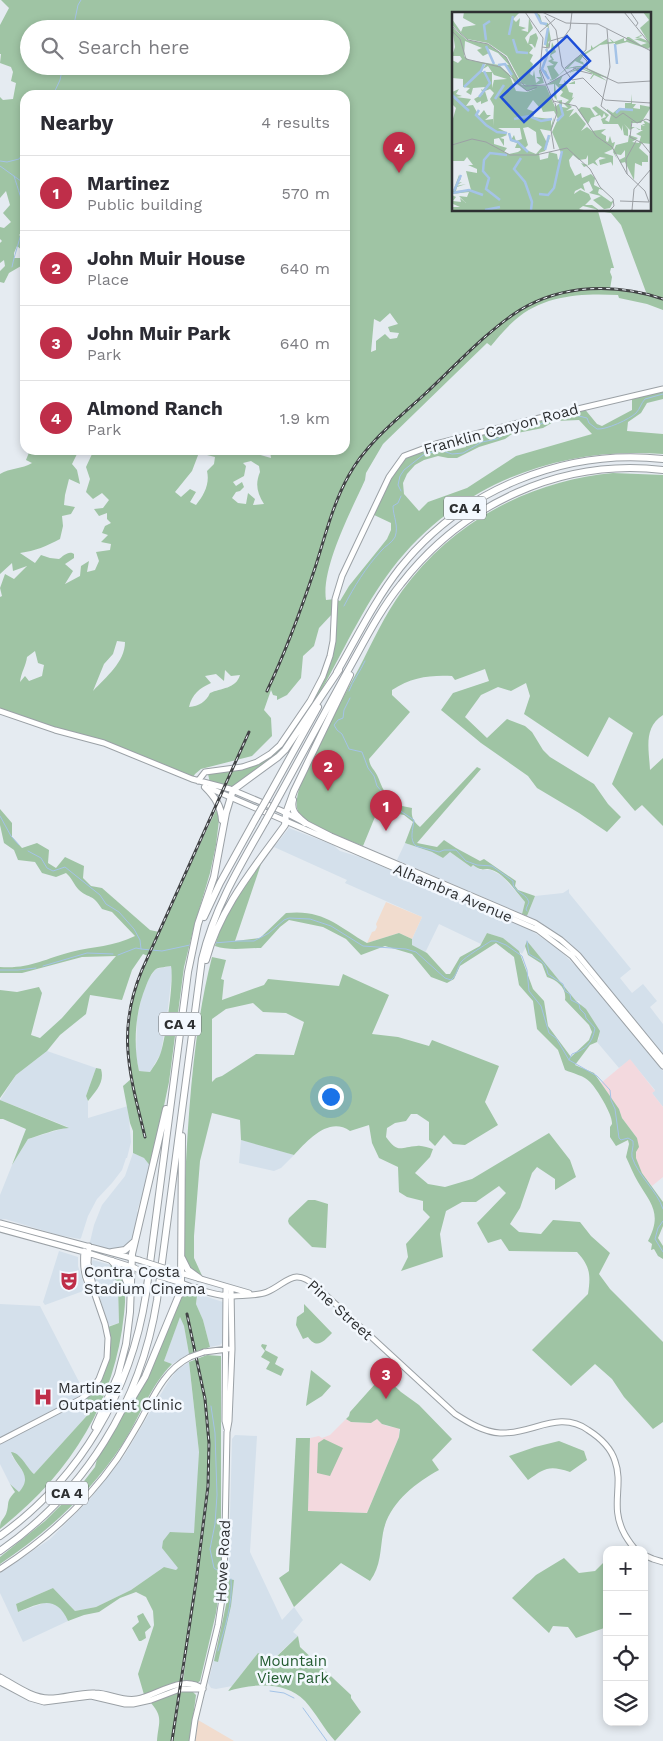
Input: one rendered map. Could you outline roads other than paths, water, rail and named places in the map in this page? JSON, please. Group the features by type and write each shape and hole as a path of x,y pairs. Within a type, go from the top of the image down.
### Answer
{"highway":[{"name":"CA 4","path":"0,1536 42,1501 80,1456 101,1426 118,1393 131,1359 146,1294 190,959 197,932 213,896 378,598 400,568 430,536 472,504 517,480 567,464 611,458 663,459"},
{"name":"CA 4","path":"0,1551 36,1524 68,1492 99,1451 118,1420 136,1379 153,1322 191,1037 203,964 225,893 391,597 418,563 450,533 486,507 526,488 568,475 612,469 663,470"},
{"path":"211,937 233,897 285,825 286,813 294,791 343,692 365,641"},
{"path":"197,932 214,877 222,833 233,790 285,750 339,670"},
{"path":"207,785 219,805 222,833"},
{"path":"294,791 292,804 294,812 296,816 306,822"},
{"path":"80,1456 104,1409 118,1374 126,1344 130,1312 130,1289 134,1268 131,1258 134,1241 172,1089"},
{"path":"118,1420 132,1400 144,1377 179,1295 181,1282 183,1102"},
{"path":"112,1252 124,1250 134,1241"},
{"path":"181,1255 188,1270 199,1278"},
{"path":"112,1261 124,1275 130,1289"},
{"path":"179,1295 198,1288"}],"street":[{"name":"Franklin Canyon Road","path":"209,770 242,767 257,762 270,754 280,745 310,701 323,676 330,656 333,641 335,599 342,576 389,477 404,456 436,444 663,389"},
{"name":"Alhambra Avenue","path":"0,711 55,730 104,743 198,781 230,798 530,925 547,935 572,956 663,1066"},
{"path":"198,781 209,770"},
{"path":"207,785 209,770"},
{"name":"Alhambra Avenue","path":"207,785 233,790 306,822 331,836 542,927 578,955 663,1060"},
{"path":"0,1223 112,1252 254,1294"},
{"name":"Pine Street","path":"0,1229 86,1252 229,1296 268,1291 290,1278 301,1277 310,1281 455,1414 483,1429 494,1432 506,1433 564,1421 578,1424 590,1431 606,1445 616,1462 618,1469 616,1512 619,1523 633,1546"},
{"path":"0,1441 81,1399 90,1392 99,1379 107,1358 108,1338 93,1289 89,1286 86,1279 87,1246"},
{"name":"Howe Road","path":"227,1432 225,1421 229,1287"},
{"name":"Howe Road","path":"194,1741 203,1689 218,1625 224,1586 227,1432 232,1349 229,1296"},
{"path":"0,1569 47,1535 89,1494 128,1442 164,1379 178,1364 204,1352 232,1349"},
{"path":"648,1556 663,1562"},
{"path":"0,1677 30,1694 45,1698 88,1692 132,1700 145,1698 176,1685 192,1684 203,1689"},
{"path":"0,1682 30,1698 44,1702 91,1696 133,1704 151,1700 175,1690 188,1688 203,1689"}],"waterway":[{"path":"75,20 81,0"},
{"path":"55,90 61,75"},
{"path":"0,161 7,162 20,158"},
{"path":"0,166 20,180"},
{"path":"14,176 20,197"},
{"path":"12,267 20,238"},
{"path":"401,491 398,485 400,476 404,470 423,455 440,450 452,454 463,453 482,442 497,439 510,431 536,426 554,418 575,415 587,418 589,423 597,429 606,428 618,424 633,415 645,399 663,394"},
{"path":"344,606 370,564 395,537 396,525 393,506 398,503 401,496"},
{"path":"349,691 365,661"},
{"path":"350,698 344,710 343,718 334,725 342,734 349,749 362,752 377,786 383,793 397,801 399,810 414,820 412,834 414,844 439,852 456,850 466,861 477,865 492,866 513,881 515,888 527,898 529,902 527,911"},
{"path":"0,816 11,836 19,845"},
{"path":"28,851 41,858 47,868 53,871 65,867 100,895 106,904 119,912 134,929 140,940 141,949 162,951 190,945"},
{"path":"214,943 254,941 269,933 289,918 310,919 331,926 363,946 406,949 416,952 445,978 451,980 463,960 491,941 506,945 522,956 527,970 529,991 541,1006 549,1033 556,1038 569,1060 597,1076 610,1090 619,1138 621,1140 628,1138 633,1141 632,1157 635,1164 663,1209"},
{"path":"527,941 529,954 542,961 548,974 563,984 565,991 570,994 571,1000 579,1004 580,1009 595,1028 588,1045 572,1054 569,1060"},
{"path":"118,955 136,948 141,949"},
{"path":"43,966 87,953 113,954"},
{"path":"0,970 36,968"},
{"path":"663,1221 658,1228 655,1239 663,1252"},
{"path":"211,1406 215,1433 217,1495 215,1524 210,1549 214,1568 217,1570"},
{"path":"218,1651 230,1606 231,1579"},
{"path":"270,1691 284,1693 294,1698"},
{"path":"303,1708 327,1741"}],"railway":[{"path":"267,691 299,615 338,497 356,463 384,431 471,349 508,318 537,301 554,295 590,289 627,290 663,299"},
{"path":"145,1137 128,1054 129,1014 134,992 142,970 249,732"},
{"path":"172,1741 196,1582 208,1486 209,1443 205,1399 187,1314"}],"place":[{"name":"Almond Ranch","path":"399,173"},
{"name":"John Muir House","path":"328,791"},
{"name":"Martinez","path":"386,831"},
{"name":"Contra Costa Stadium Cinema","path":"69,1281"},
{"name":"Martinez Outpatient Clinic","path":"43,1397"},
{"name":"John Muir Park","path":"386,1399"}],"park label":[{"name":"Mountain View Park","path":"293,1670"}]}
